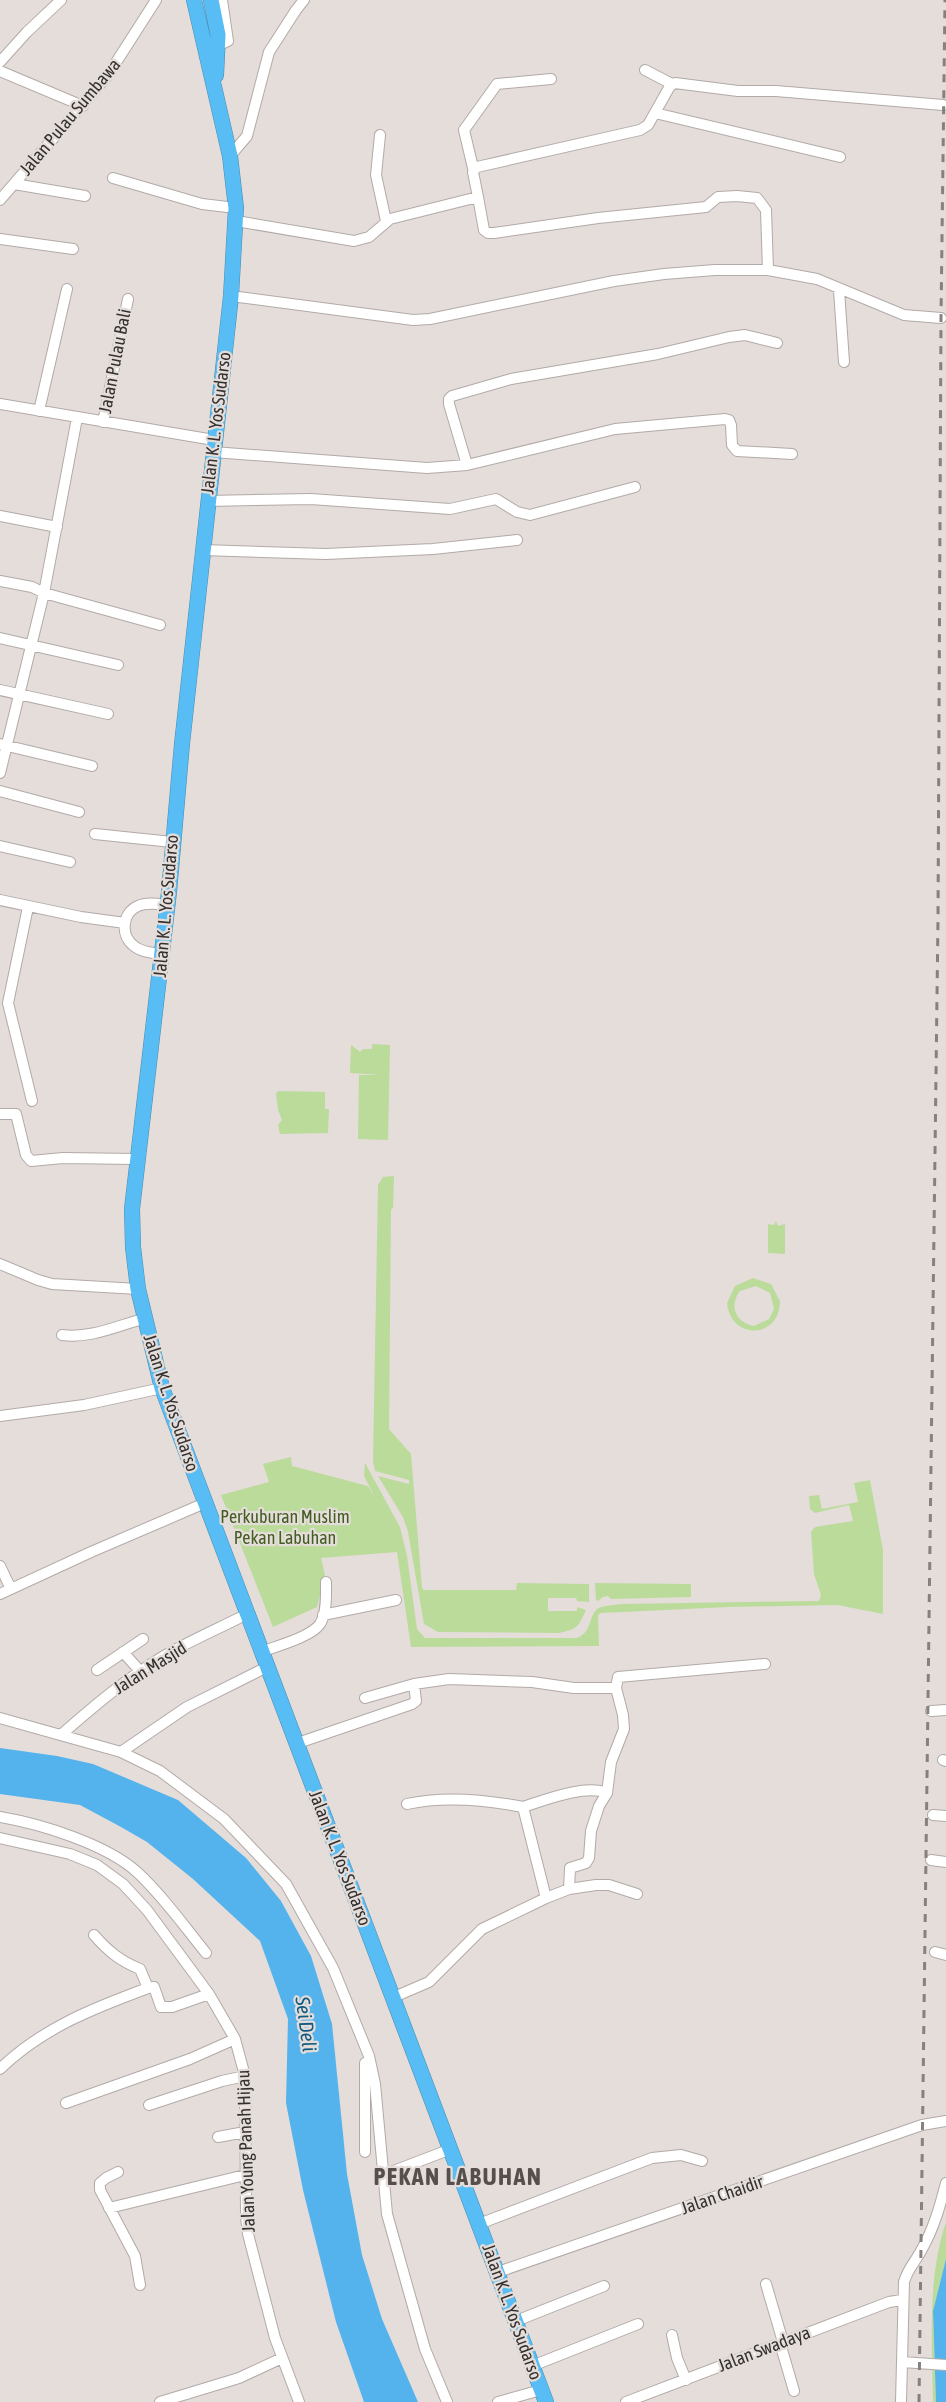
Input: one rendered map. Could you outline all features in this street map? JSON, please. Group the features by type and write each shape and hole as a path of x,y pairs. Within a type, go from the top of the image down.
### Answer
{"highway":[{"path":"194,0 215,87"},
{"path":"211,0 218,35 215,87"},
{"name":"Jalan K. L. Yos Sudarso","path":"215,87 230,156 236,210 231,296 207,501 167,905 136,1159 132,1224 138,1289 143,1319 162,1388 544,2396"}],"street":[{"path":"0,62 27,32 62,0"},
{"name":"Jalan Pulau Sumbawa","path":"0,200 108,75 156,0"},
{"path":"217,46 228,41 222,0"},
{"path":"230,156 247,136 269,52 304,0"},
{"path":"645,70 672,84 738,91 776,91 944,105"},
{"path":"0,71 83,106"},
{"path":"551,79 503,83 494,88 464,130 484,230 494,233 598,218 706,207 718,197 757,198 766,210 768,270"},
{"path":"473,168 581,142 635,132 648,125 672,84"},
{"path":"655,113 840,157"},
{"path":"380,135 376,176 386,221"},
{"path":"113,178 202,204 236,210 359,241 369,237 386,221 478,197"},
{"path":"14,184 85,196"},
{"path":"0,239 73,249"},
{"path":"231,296 413,320 430,319 614,281 715,270 768,270 817,279 904,315 940,318"},
{"path":"39,411 67,290"},
{"path":"839,290 838,308 844,362"},
{"name":"Jalan Pulau Bali","path":"103,422 128,299"},
{"path":"467,465 449,404 448,399 452,396 511,380 658,354 745,335 777,343"},
{"path":"0,404 103,422 214,446 427,468 467,465 615,429 725,419 729,420 731,425 732,445 737,451 792,454"},
{"path":"0,773 3,744 44,593 77,418"},
{"path":"207,501 311,499 450,509 496,499 517,512 530,515 635,487"},
{"path":"0,516 57,527"},
{"path":"202,550 326,554 433,549 517,540"},
{"path":"0,581 32,587 44,593 159,625"},
{"path":"0,638 118,665"},
{"path":"0,690 108,714"},
{"path":"3,744 92,766"},
{"path":"0,791 79,812"},
{"path":"95,834 172,842"},
{"path":"0,846 70,862"},
{"path":"0,900 28,907 125,923"},
{"path":"161,954 135,947 125,933 125,923 130,911 139,905 167,905"},
{"path":"28,907 4,1015 32,1101"},
{"path":"0,1114 16,1114 26,1155 31,1161 63,1158 136,1159"},
{"path":"0,1264 38,1281 52,1284 138,1289"},
{"path":"62,1335 75,1337 88,1335 143,1319"},
{"path":"0,1416 84,1405 162,1388"},
{"path":"0,1594 205,1503"},
{"path":"0,1566 11,1589"},
{"path":"261,1652 305,1635 320,1624 326,1602 326,1582"},
{"path":"323,1615 396,1600"},
{"name":"Jalan Masjid","path":"62,1734 111,1692 140,1671 165,1655 247,1614"},
{"path":"98,1670 143,1639"},
{"path":"123,1652 140,1671"},
{"path":"569,1889 570,1868 588,1861 591,1831 599,1806 607,1793 611,1762 624,1729 624,1715 616,1688 616,1679 621,1676 765,1664"},
{"path":"121,1752 187,1707 267,1667"},
{"path":"365,1698 414,1684 449,1679 532,1682 574,1688 616,1688"},
{"path":"295,1744 412,1704 416,1701 414,1684"},
{"path":"931,1711 946,1710"},
{"path":"0,1718 121,1752 160,1771 224,1819 278,1875 294,1898 333,1968 364,2044 375,2084 387,2214 425,2349 447,2402"},
{"path":"407,1804 422,1801 472,1802 505,1803 523,1807 548,1798 586,1790 599,1790 607,1793"},
{"path":"523,1807 546,1898"},
{"path":"933,1815 946,1816"},
{"path":"0,1817 67,1834 98,1848 135,1871 167,1905 206,1953"},
{"name":"Jalan Young Panah Hijau","path":"0,1838 70,1854 97,1865 123,1884 147,1910 209,1994 236,2039 245,2076 248,2234 282,2358 299,2402"},
{"path":"931,1860 946,1862"},
{"path":"394,1996 429,1982 482,1929 546,1898 584,1886 609,1885 637,1894"},
{"path":"94,1935 112,1956 140,1969 148,1988"},
{"path":"0,2069 53,2028 94,2008 148,1988 154,1987 161,2007 172,2007 209,1994"},
{"path":"66,2103 199,2055 236,2039"},
{"path":"364,2044 365,2152"},
{"path":"0,2051 9,2060"},
{"path":"149,2105 222,2081 245,2076"},
{"name":"Jalan Chaidir","path":"498,2272 922,2125 946,2121"},
{"path":"218,2137 245,2132"},
{"path":"383,2175 451,2149"},
{"path":"479,2224 652,2157 681,2155 702,2161"},
{"path":"118,2172 100,2183 100,2190 135,2256 140,2285"},
{"path":"109,2208 246,2175"},
{"path":"901,2402 902,2300 907,2270 942,2219 946,2183"},
{"path":"766,2284 794,2391"},
{"path":"516,2321 604,2286"},
{"name":"Jalan Swadaya","path":"627,2402 889,2302 902,2300"},
{"path":"532,2366 638,2324"},
{"path":"672,2335 677,2358 686,2380"},
{"path":"160,2402 239,2378 282,2358"},
{"path":"902,2362 946,2365"},
{"path":"498,2402 544,2396"}],"green space":[{"path":"372,1044 390,1045 388,1140 358,1139 359,1075 381,1075 350,1073 351,1045 360,1052 363,1049 372,1049"},
{"path":"279,1091 325,1092 325,1109 329,1109 328,1133 280,1134 278,1125 282,1120 276,1093"},
{"path":"394,1176 393,1208 391,1210 389,1429 411,1454 422,1588 424,1590 516,1590 517,1583 589,1584 589,1602 577,1601 576,1598 548,1598 548,1611 577,1611 577,1607 586,1610 579,1624 570,1630 559,1633 438,1632 424,1624 408,1532 403,1517 378,1476 409,1484 409,1480 375,1471 373,1461 378,1185 383,1177"},
{"path":"776,1221 778,1226 785,1224 785,1254 768,1253 768,1224 774,1225"},
{"path":"753,1278 771,1284 780,1301 778,1314 772,1323 755,1331 737,1324 730,1315 727,1303 735,1286","holes":["756,1286 770,1293 774,1309 769,1319 754,1326 738,1317 735,1302 740,1291"]},
{"name":"Perkuburan Muslim Pekan Labuhan","path":"291,1457 292,1466 368,1486 376,1500 364,1476 365,1463 400,1527 407,1556 417,1629 425,1638 577,1638 588,1629 597,1609 622,1604 819,1601 821,1595 814,1574 811,1532 815,1527 853,1521 849,1505 815,1513 810,1509 809,1496 819,1495 822,1509 858,1502 854,1483 870,1480 883,1550 883,1614 838,1605 601,1613 598,1615 599,1646 411,1647 397,1552 321,1558 325,1575 317,1607 273,1627 221,1495 269,1482 263,1464"},
{"path":"595,1583 691,1584 691,1597 611,1599 608,1596 598,1601 596,1600"},
{"path":"946,2222 946,2259 933,2311 936,2402 933,2402 932,2311 933,2288"}],"water":[{"name":"Sei Deli","path":"0,1748 93,1764 178,1800 246,1858 281,1901 311,1956 332,2024 347,2174 362,2255 382,2319 418,2402 364,2402 336,2322 303,2190 286,2103 288,2019 260,1941 193,1879 147,1842 121,1827 80,1805 0,1794"},
{"path":"946,2259 946,2402 936,2402 933,2311"}],"railway":[{"path":"919,2402 938,919 945,0"}],"district":[{"name":"PEKAN LABUHAN","path":"458,2177"}]}
